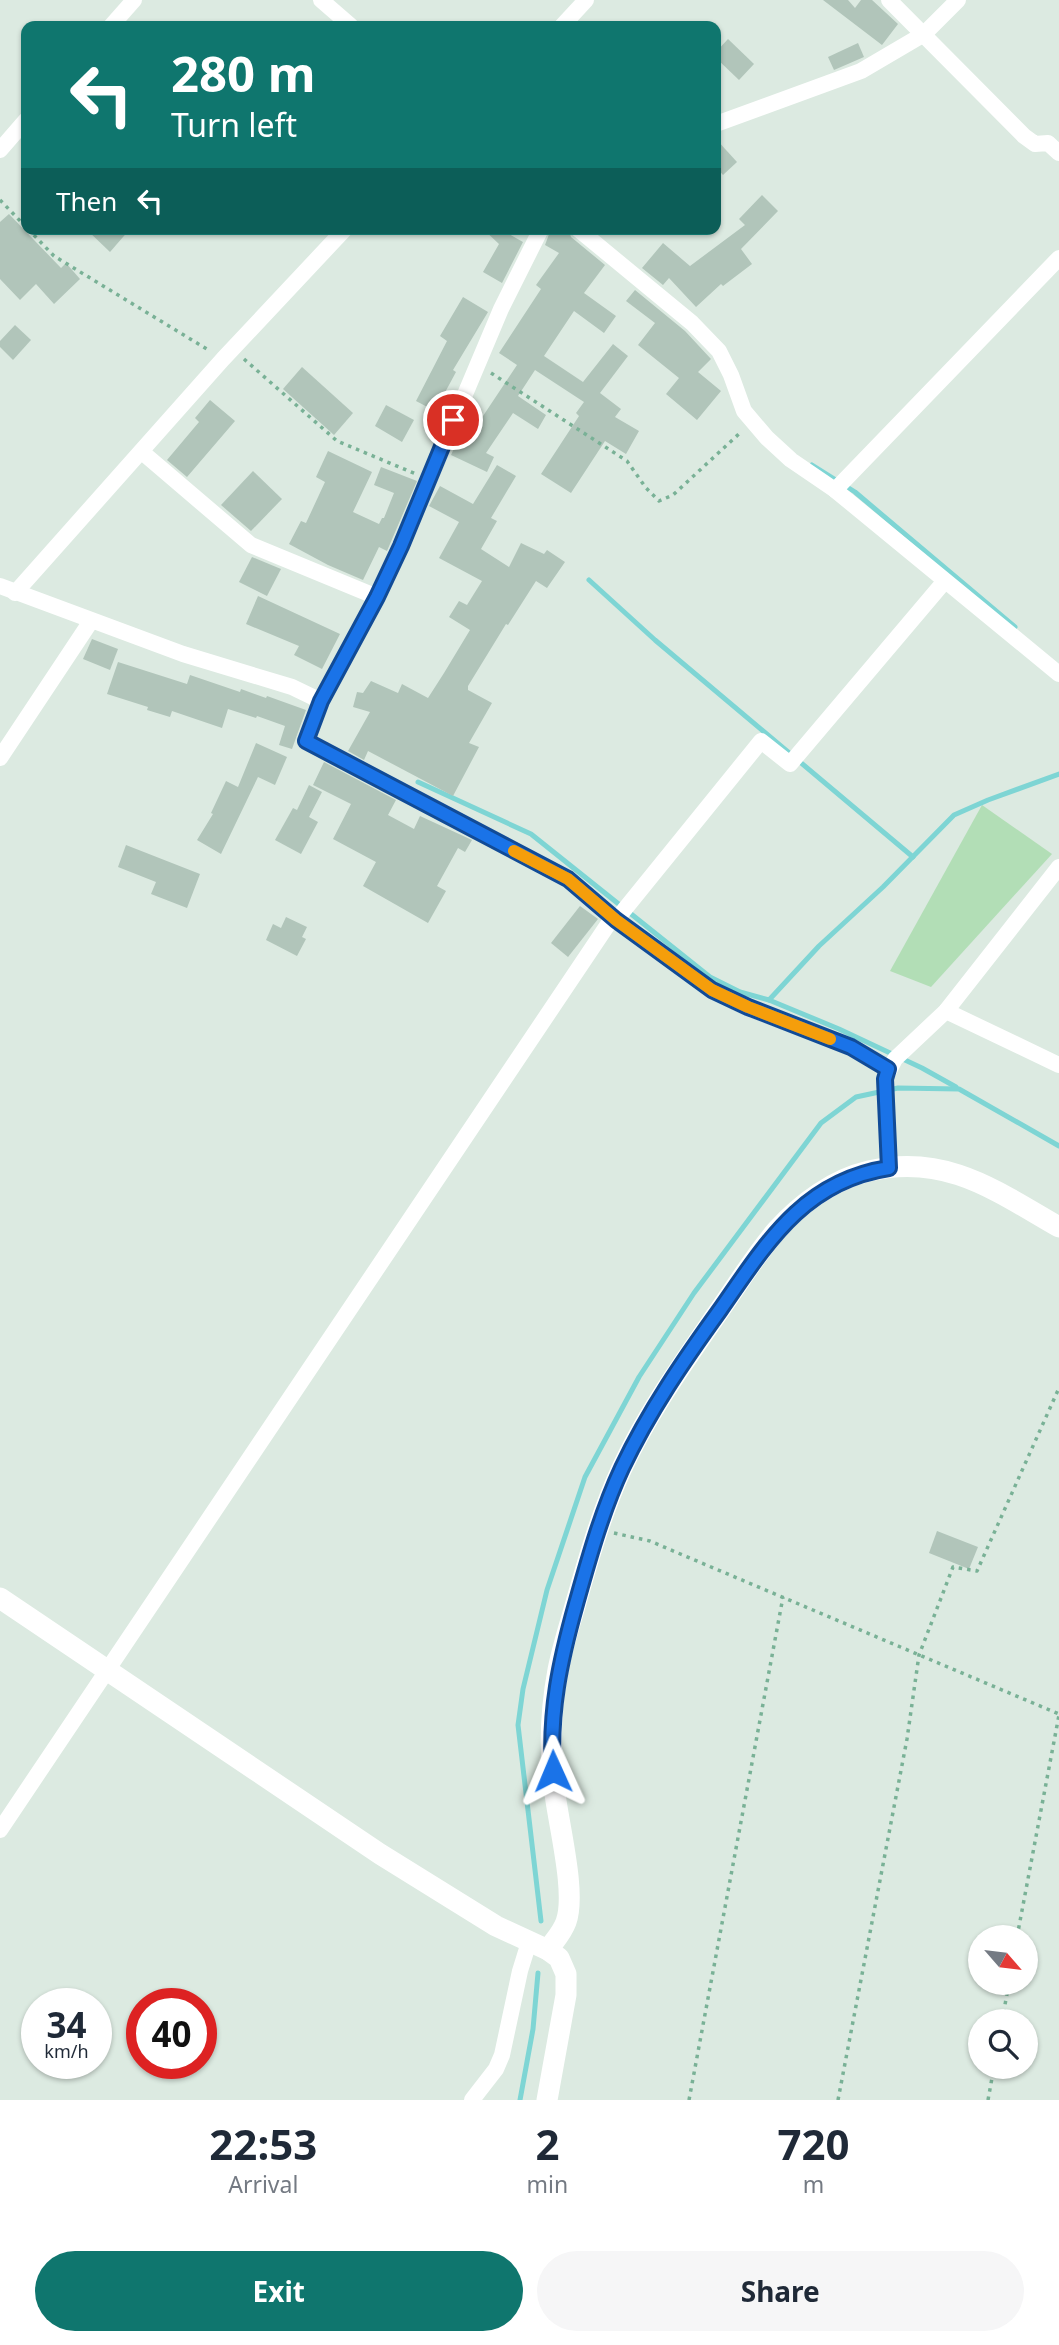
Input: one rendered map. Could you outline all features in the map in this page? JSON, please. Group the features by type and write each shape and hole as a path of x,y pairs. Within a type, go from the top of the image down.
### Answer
{"street":[{"path":"115,21 134,0"},
{"path":"321,0 345,21"},
{"path":"567,21 586,0"},
{"path":"888,0 1024,136 1035,144 1048,143 1057,148"},
{"path":"721,122 861,71 924,34 958,0"},
{"path":"0,150 21,126"},
{"path":"321,701 292,687 183,654 7,590 142,452 223,359 339,235"},
{"path":"538,235 501,309 401,546 321,701 306,741 568,879 615,919 712,990 851,1047 888,1069"},
{"path":"585,235 692,323 719,351 744,411 766,438 791,460 835,490 1059,674"},
{"path":"835,490 1059,258"},
{"path":"142,452 251,545 377,597"},
{"path":"0,1830 615,919 761,741 790,764 944,582"},
{"path":"0,758 91,621"},
{"path":"889,1168 885,1079 888,1069 908,1046 946,1012 1059,867"},
{"path":"946,1012 1059,1065"},
{"path":"472,2100 496,2069 502,2055 520,1971 539,1946 562,1930 569,1911 564,1851 554,1787 552,1723 558,1670 598,1530 622,1468 668,1384 778,1228 819,1193 835,1184 860,1174 910,1166 956,1173 993,1189 1059,1227"},
{"path":"0,1598 380,1854 496,1926 559,1958 566,1974 566,1996 547,2100"}],"path":[{"path":"0,200 21,222"},
{"path":"34,235 54,256 223,359 238,354 337,442 428,479"},
{"path":"478,364 627,461 659,501 673,495 752,421"},
{"path":"838,2100 907,1739 919,1655 953,1567 977,1571 1059,1388"},
{"path":"598,1530 650,1541 1059,1715 1019,1925"},
{"path":"689,2100 783,1597"},
{"path":"988,2100 992,2079"}],"green space":[{"path":"982,805 1052,854 931,987 890,971"}],"building":[{"path":"823,0 848,0 855,8 861,0 872,0 898,24 882,45"},
{"path":"728,39 754,64 739,80 721,63 721,47"},
{"path":"858,43 864,57 834,70 828,57"},
{"path":"721,144 737,162 723,175 721,173"},
{"path":"762,195 778,211 741,249 752,264 723,286 721,284 696,307 669,278 663,285 642,268 663,243 690,266 745,225 739,219"},
{"path":"9,214 21,226 21,235 29,235 61,268 66,263 80,279 54,304 36,284 20,300 0,279 0,222"},
{"path":"92,235 125,235 110,252"},
{"path":"489,235 511,235 523,242 502,283 483,272 499,244"},
{"path":"549,235 570,235 605,265 584,293 616,316 604,333 574,311 544,356 583,382 613,344 628,356 600,393 621,409 615,417 639,431 626,454 605,441 571,493 541,474 579,416 576,413 584,402 535,370 518,396 546,415 538,429 513,413 486,453 494,457 487,472 451,455 458,440 465,443 517,365 499,353 541,289 536,285 559,253 545,245"},
{"path":"635,290 685,331 711,359 698,372 721,391 697,420 666,394 679,378 638,345 655,323 626,301"},
{"path":"463,297 488,312 453,370 456,372 435,411 416,401 447,341 440,336"},
{"path":"15,325 31,340 13,360 0,347 0,341"},
{"path":"302,367 353,413 334,435 283,389"},
{"path":"210,400 235,421 187,477 167,460 199,422 195,418"},
{"path":"386,405 414,420 402,442 375,426"},
{"path":"328,451 372,472 353,512 379,524 394,493 374,485 381,467 417,481 387,551 379,547 363,580 289,544 301,521 306,523 325,482 316,477"},
{"path":"497,465 516,476 491,518 497,521 481,549 509,567 521,543 544,554 547,550 565,562 547,588 536,581 468,686 468,690 492,703 469,743 479,747 453,796 368,751 364,760 348,751 370,712 353,707 357,692 363,693 371,681 398,693 402,684 428,698 470,630 449,617 459,601 467,605 482,581 439,558 459,522 429,506 440,486 473,504"},
{"path":"253,471 282,499 251,531 221,505"},
{"path":"252,557 281,569 267,596 239,582"},
{"path":"258,596 340,634 322,669 294,655 299,646 246,624"},
{"path":"92,639 118,649 110,670 83,659"},
{"path":"118,662 187,684 190,675 240,692 241,689 266,698 267,696 306,710 292,749 279,745 285,726 257,716 256,718 228,709 222,728 172,711 170,717 107,694"},
{"path":"256,743 287,757 275,785 258,777 221,854 197,840 213,814 211,813 226,781 238,787"},
{"path":"324,762 396,800 388,815 414,829 420,816 472,840 465,852 458,848 437,886 446,891 428,923 363,886 376,862 333,839 351,804 313,785"},
{"path":"309,785 322,792 309,817 318,822 301,854 275,840 293,808 297,810"},
{"path":"126,845 200,874 187,908 151,894 156,882 118,867"},
{"path":"580,906 598,919 568,957 551,943"},
{"path":"286,917 307,927 302,937 306,939 297,956 266,940 273,924 281,928"},
{"path":"937,1531 978,1547 969,1569 929,1553"}],"waterway":[{"path":"812,465 855,492 1015,627"},
{"path":"589,580 655,640 913,857"},
{"path":"769,1000 819,946 883,887 954,815 1059,774"},
{"path":"418,782 531,834 710,977 740,992 769,1000 839,1029 956,1087"},
{"path":"541,1921 518,1725 523,1689 547,1590 585,1477 639,1377 694,1293 821,1123 856,1097 898,1088 959,1089 1059,1146"},
{"path":"520,2100 533,2029 538,1973"}],"slow traffic":[{"path":"514,851 568,879 616,920 712,990 830,1039"}],"route":[{"path":"453,420 401,546 321,701 306,741 568,879 616,920 712,990 851,1047 888,1069 885,1079 889,1168 851,1176 835,1184 819,1193 778,1228 668,1384 622,1468 606,1506 558,1670 552,1723 553,1771"}]}
